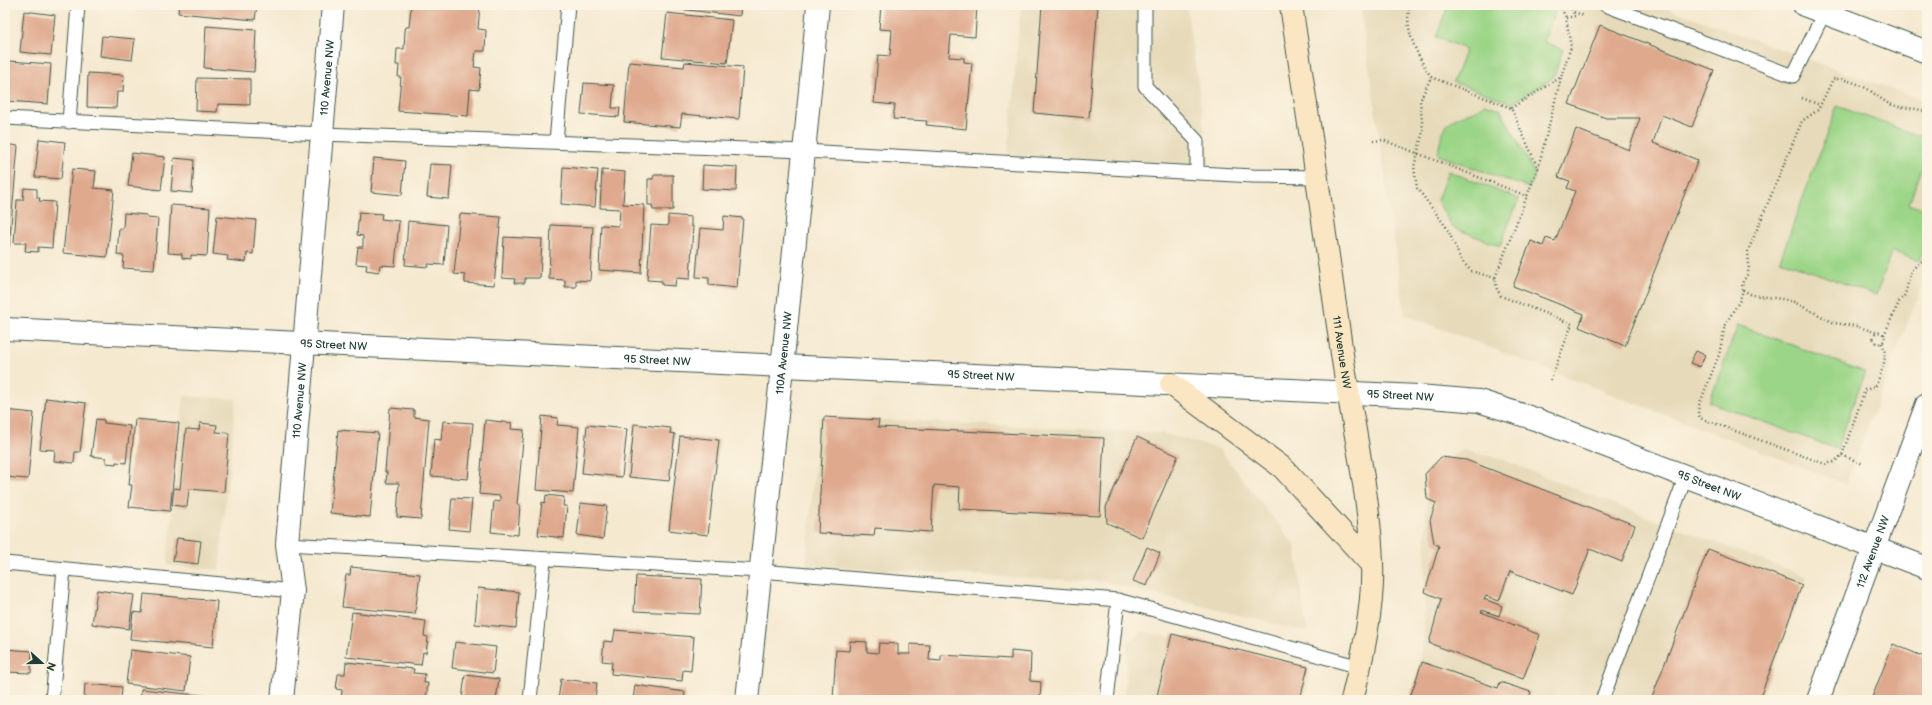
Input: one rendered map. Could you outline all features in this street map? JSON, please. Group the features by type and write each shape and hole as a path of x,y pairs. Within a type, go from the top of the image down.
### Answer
{"main road":[{"name":"111 Avenue NW","path":"1291,5 1318,177 1348,393 1367,512 1372,565 1369,611 1360,667 1352,700"},
{"path":"1171,384 1283,468 1372,565"}],"street":[{"name":"110 Avenue NW","path":"282,700 293,591 287,544 333,5"},
{"name":"110A Avenue NW","path":"747,700 781,365 805,152 818,5"},
{"path":"1804,5 1927,52"},
{"name":"95 Street NW","path":"5,329 1418,396 1479,401 1535,419 1927,568"},
{"name":"112 Avenue NW","path":"1818,700 1927,404"}],"lane":[{"path":"69,122 78,5"},
{"path":"556,142 568,5"},
{"path":"1145,5 1145,86 1196,141 1197,172"},
{"path":"1605,5 1793,76 1824,13"},
{"path":"5,118 321,134 805,152 1318,177"},
{"path":"1604,699 1686,476"},
{"path":"287,544 544,560 760,571 1118,600 1360,667"},
{"path":"530,700 544,560"},
{"path":"5,563 293,591"},
{"path":"52,700 64,569"},
{"path":"1107,700 1118,600"}],"path":[{"path":"1410,5 1407,15 1415,50 1431,77 1511,108 1538,168"},
{"path":"1550,382 1572,324 1501,296 1497,289 1495,278 1538,168 1561,77 1571,47 1566,18 1560,5"},
{"path":"1566,18 1575,16 1570,5"},
{"path":"1431,77 1420,101 1423,131 1414,167 1417,188 1447,228 1461,260 1471,271 1495,278"},
{"path":"1511,108 1561,77"},
{"path":"1927,112 1917,108 1900,108 1877,98 1870,90 1840,78 1833,79 1818,110 1802,120 1748,250 1748,274 1742,283 1743,290 1740,300 1725,325 1719,355 1699,405 1698,413 1700,418 1825,464 1834,462 1842,455 1865,390 1875,387 1881,373 1886,356 1882,343 1885,340 1884,335 1899,302 1905,294 1911,270 1922,261 1927,252"},
{"path":"1373,141 1383,140 1527,196"},
{"path":"1743,290 1752,295 1794,302 1834,323 1856,326 1884,335"},
{"path":"1878,333 1874,335 1874,341 1878,344 1882,343"},
{"path":"1842,455 1863,464"}],"shaded area":[{"path":"1021,5 1186,5 1210,165 1008,155"},
{"path":"1360,5 1658,5 1927,102 1927,272 1846,484 1405,315"},
{"path":"184,396 236,399 219,570 167,565"},
{"path":"819,417 1162,433 1219,449 1295,546 1307,632 1106,582 806,566"},
{"path":"1463,450 1501,459 1650,518 1807,577 1761,700 1412,700 1424,640 1427,469"},
{"path":"1143,631 1308,669 1309,678 1304,700 1124,700 1128,642"}],"green space":[{"path":"1448,5 1478,5 1491,9 1493,5 1557,5 1544,42 1563,49 1554,77 1512,103 1453,82 1466,49 1436,37"},
{"path":"1484,104 1500,109 1535,174 1529,188 1438,155 1442,133 1449,123 1460,116 1479,109"},
{"path":"1837,106 1927,139 1927,155 1909,204 1927,211 1927,239 1919,261 1892,251 1876,295 1780,260"},
{"path":"1448,171 1519,199 1500,246 1452,227 1437,200"},
{"path":"1738,325 1865,372 1837,449 1709,402"}],"building":[{"path":"137,5 153,5 153,7"},
{"path":"179,5 257,5 255,20 178,13"},
{"path":"411,5 480,5 478,29 486,30 485,51 476,51 474,67 481,68 479,90 470,89 468,116 398,111 401,77 398,77 399,65 396,65 397,49 404,49 405,30 406,27 409,27"},
{"path":"643,5 741,5 740,16"},
{"path":"881,5 977,5 975,37 951,35 949,57 964,58 964,62 972,63 966,129 926,125 927,121 893,119 895,105 874,103 878,55 890,56 892,30 879,29"},
{"path":"1042,5 1098,5 1089,118 1034,113"},
{"path":"24,11 55,15 51,55 20,52"},
{"path":"667,13 732,20 727,63 662,57"},
{"path":"1600,25 1714,70 1692,127 1662,115 1653,143 1698,160 1625,346 1579,327 1584,314 1513,286 1531,241 1543,246 1546,238 1555,241 1575,191 1567,188 1570,181 1558,177 1576,129 1629,150 1640,118 1606,118 1569,104"},
{"path":"206,26 256,30 254,72 204,68"},
{"path":"102,36 135,39 132,60 100,56"},
{"path":"9,61 51,64 48,104 6,101"},
{"path":"629,62 684,67 685,62 743,67 739,119 682,114 680,127 624,122"},
{"path":"88,73 124,75 123,92 117,92 116,108 87,107"},
{"path":"197,78 250,79 250,105 218,104 217,112 196,111"},
{"path":"584,83 614,85 612,108 620,108 619,117 581,114"},
{"path":"39,139 65,142 61,179 35,177"},
{"path":"5,144 18,146 9,248 5,248"},
{"path":"132,153 165,157 161,190 128,186"},
{"path":"174,158 194,160 192,193 171,191"},
{"path":"374,158 405,161 402,195 371,192"},
{"path":"430,164 452,165 449,199 427,197"},
{"path":"703,165 737,167 736,191 702,189"},
{"path":"563,167 598,170 595,207 561,204"},
{"path":"72,169 96,171 94,188 114,190 107,257 63,253"},
{"path":"602,170 625,172 623,204 644,205 641,273 599,270 601,225 619,226 620,209 600,208"},
{"path":"654,175 673,175 673,210 653,210 652,205 648,205 648,179 653,179"},
{"path":"24,188 37,189 37,198 40,198 39,201 55,202 52,248 38,247 38,252 25,251 26,243 14,243 17,200 23,200"},
{"path":"171,205 210,208 207,256 191,255 191,259 182,258 182,254 168,253"},
{"path":"359,212 382,214 381,219 399,221 395,266 380,265 379,272 366,270 367,265 356,264 358,247 363,247 363,236 357,235"},
{"path":"124,213 147,215 147,218 158,219 154,270 123,268 124,256 117,255 119,228 123,229"},
{"path":"460,214 501,217 494,285 465,283 465,275 454,274"},
{"path":"668,215 691,217 691,226 693,226 690,279 676,278 675,286 662,285 662,281 647,280 651,225 668,226"},
{"path":"217,216 256,220 253,254 247,253 246,262 227,260 228,256 213,254"},
{"path":"724,216 743,218 737,288 709,285 709,278 696,277 700,228 723,230"},
{"path":"408,221 447,225 444,265 428,264 428,267 405,265"},
{"path":"551,225 593,227 590,281 576,280 576,287 565,287 565,280 549,279"},
{"path":"504,237 542,239 540,278 525,278 525,283 514,283 515,279 502,278"},
{"path":"1696,351 1705,355 1700,367 1690,363"},
{"path":"46,398 86,403 80,452 75,452 74,463 54,461 55,450 40,449"},
{"path":"390,408 414,410 414,417 429,419 421,519 397,517 399,483 386,483 387,472 385,472"},
{"path":"5,410 34,413 28,479 5,477"},
{"path":"542,416 558,418 557,425 579,427 573,493 536,490"},
{"path":"824,417 879,420 878,427 1104,438 1100,516 959,509 960,487 934,485 931,532 875,528 874,536 818,533"},
{"path":"96,419 104,420 104,423 130,426 126,463 106,463 106,458 91,456"},
{"path":"135,419 179,423 170,511 129,507 132,485 129,485"},
{"path":"485,420 512,423 511,429 524,430 517,504 520,505 518,535 491,532 494,501 500,502 500,496 479,494"},
{"path":"443,421 473,423 468,479 431,476 434,439 441,440"},
{"path":"200,423 217,425 216,432 229,433 224,492 189,489 187,507 172,505 174,488 180,489 186,429 199,430"},
{"path":"634,424 671,428 670,433 675,434 669,481 629,477"},
{"path":"587,425 627,429 622,477 582,473"},
{"path":"338,430 378,433 370,517 330,513"},
{"path":"680,436 719,440 708,535 669,530"},
{"path":"1137,437 1178,456 1142,538 1107,523 1106,507"},
{"path":"1441,457 1466,460 1635,525 1622,562 1590,549 1572,595 1510,571 1499,601 1486,596 1484,599 1502,606 1499,616 1482,610 1481,612 1540,635 1523,679 1429,643 1441,599 1425,592 1439,546 1434,543 1430,520 1436,503 1427,499 1425,474"},
{"path":"546,495 564,497 563,506 567,506 564,538 538,535 542,502 545,503"},
{"path":"452,498 472,499 469,531 449,529"},
{"path":"581,503 607,506 603,539 577,535"},
{"path":"177,538 201,541 198,564 173,561"},
{"path":"1147,547 1160,553 1147,586 1133,581"},
{"path":"1708,549 1802,585 1759,700 1651,700"},
{"path":"351,567 420,574 415,614 342,607 346,575 350,575"},
{"path":"636,576 702,579 700,614 634,611"},
{"path":"478,588 519,592 516,628 475,624"},
{"path":"97,590 134,595 129,629 92,624"},
{"path":"144,594 217,601 213,647 130,639 133,612 142,613"},
{"path":"352,612 426,621 424,636 428,637 426,653 423,652 421,665 346,657"},
{"path":"615,630 694,637 691,671 683,670 682,681 611,674 612,662 602,661 604,641 613,642"},
{"path":"1172,634 1308,667 1300,700 1156,700"},
{"path":"850,641 867,642 867,652 878,653 879,643 898,644 898,654 910,654 910,644 930,645 929,660 941,661 941,655 1011,659 1011,651 1031,653 1030,681 1041,682 1040,700 833,700 836,650 849,651"},
{"path":"455,642 496,647 493,673 452,668"},
{"path":"1893,644 1927,658 1927,700 1871,700"},
{"path":"5,649 32,651 31,673 5,672"},
{"path":"130,650 190,657 186,691 126,684"},
{"path":"346,662 414,669 413,673 425,674 424,683 428,683 426,700 341,700 342,690 336,689 338,674 345,674"},
{"path":"1422,662 1498,688 1500,682 1531,692 1528,700 1409,700"},
{"path":"465,675 499,679 496,700 462,700"},
{"path":"561,679 597,683 595,700 558,700"},
{"path":"85,684 122,687 121,700 84,700"},
{"path":"635,685 685,692 684,700 633,700"},
{"path":"141,689 207,696 207,700 140,700"}]}
